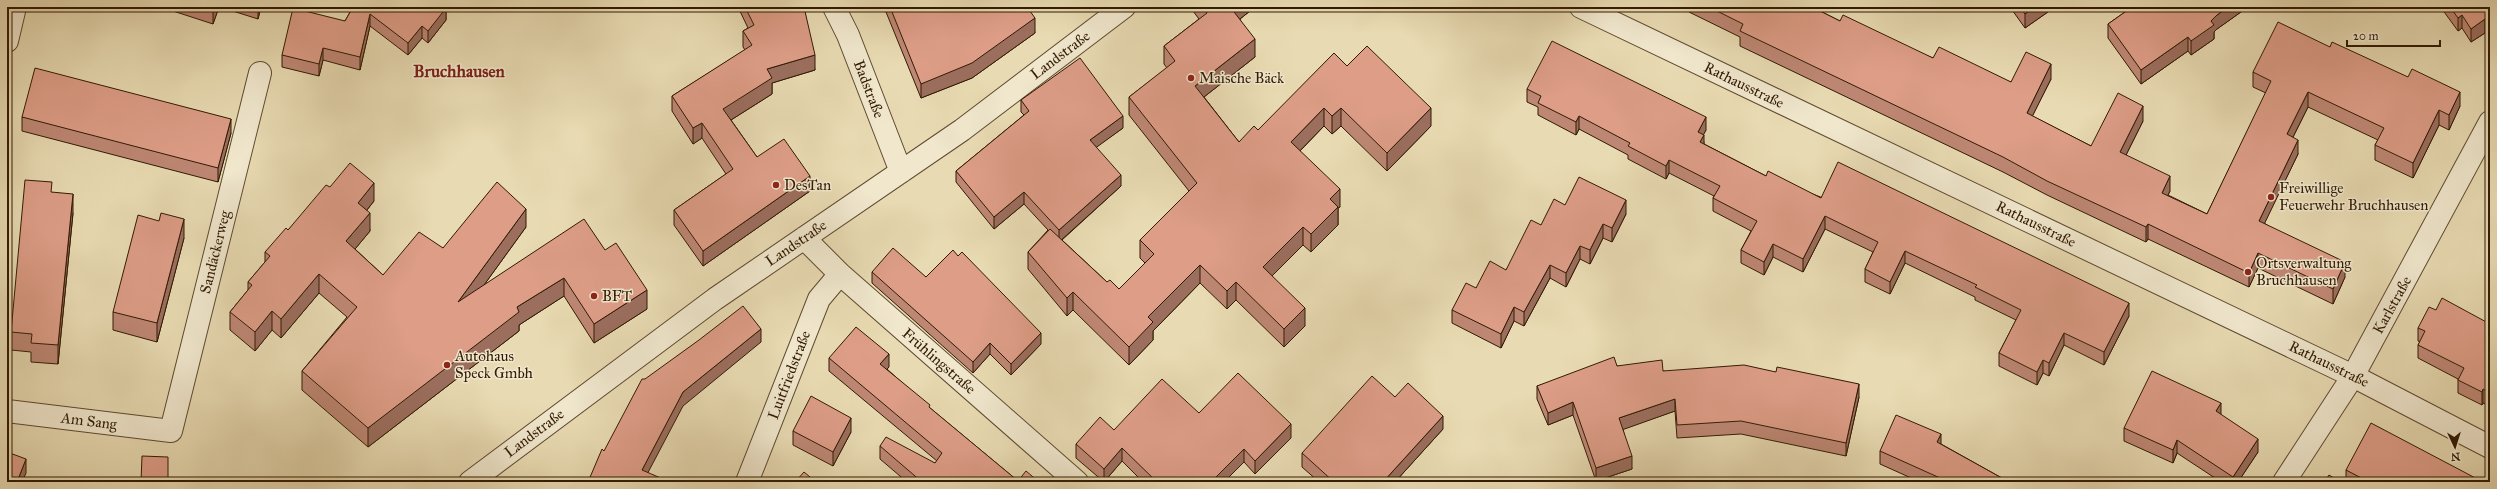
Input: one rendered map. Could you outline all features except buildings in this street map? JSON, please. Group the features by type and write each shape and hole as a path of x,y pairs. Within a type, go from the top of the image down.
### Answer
{"street":[{"path":"7,41 15,7"},
{"name":"Badstraße","path":"834,7 848,35 901,172"},
{"name":"Landstraße","path":"470,482 707,305 962,130 1124,7"},
{"name":"Rathausstraße","path":"1581,7 1610,13 2353,376 2490,446"},
{"name":"Sandäckerweg","path":"171,431 260,73"},
{"name":"Karlstraße","path":"2284,482 2353,376 2490,122"},
{"name":"Frühlingstraße","path":"804,238 840,274 1077,482"},
{"name":"Luitfriedstraße","path":"747,482 819,299 840,274"},
{"name":"Am Sang","path":"7,411 171,431"}],"place":[{"name":"Maische Bäck","path":"1191,78"},
{"name":"DesTan","path":"776,185"},
{"name":"Freiwillige Feuerwehr Bruchhausen","path":"2271,197"},
{"name":"Ortsverwaltung Bruchhausen","path":"2248,272"},
{"name":"BFT","path":"594,296"},
{"name":"Autohaus Speck Gmbh","path":"447,365"}],"district":[{"name":"Bruchhausen","path":"459,71"}]}
